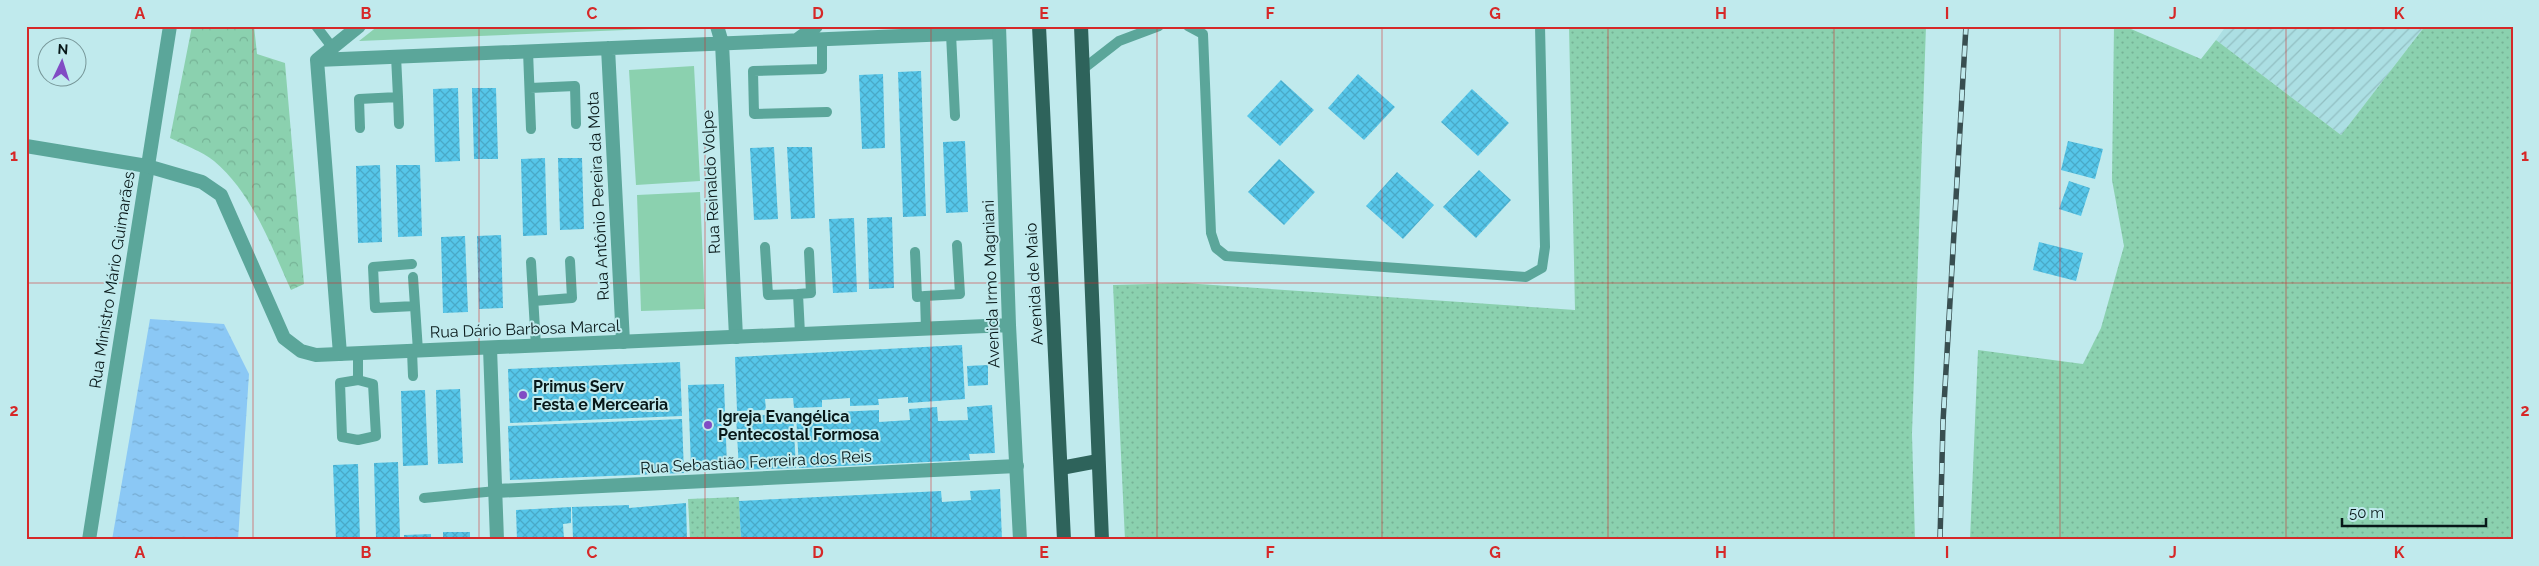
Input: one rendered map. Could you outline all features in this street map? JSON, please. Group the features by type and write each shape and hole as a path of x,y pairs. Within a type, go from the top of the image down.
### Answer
{"main road":[{"name":"Avenida de Maio","path":"1039,26 1064,540"},
{"path":"1081,26 1102,540"},
{"path":"1061,468 1098,461"}],"street":[{"name":"Rua Ministro Mário Guimarães","path":"89,540 170,26"},
{"path":"316,60 359,26"},
{"name":"Rua Reinaldo Volpe","path":"717,26 722,43 736,337"},
{"path":"797,40 816,26"},
{"path":"316,60 951,34 999,29"},
{"name":"Avenida Irmo Magniani","path":"999,29 1009,325 1020,540"},
{"name":"Rua Antônio Pereira da Mota","path":"608,48 623,342"},
{"path":"316,60 340,354"},
{"name":"Rua Dário Barbosa Marcal","path":"26,146 147,166 202,182 221,195 284,338 301,351 316,355 1009,325"},
{"path":"490,348 497,540"},
{"name":"Rua Sebastião Ferreira dos Reis","path":"496,491 1017,466"}],"lane":[{"path":"316,26 332,48"},
{"path":"1083,68 1120,41 1159,26"},
{"path":"1188,26 1203,34 1211,233 1216,248 1226,256 1526,277 1542,268 1545,247 1540,26"},
{"path":"951,34 955,116"},
{"path":"822,39 822,69 753,70 754,114 827,112"},
{"path":"528,51 531,128"},
{"path":"396,56 399,124"},
{"path":"530,88 575,86 576,124"},
{"path":"360,128 359,99 398,97"},
{"path":"915,252 917,296 960,294 956,245"},
{"path":"765,247 768,295 812,293 809,252"},
{"path":"534,301 572,298 570,261"},
{"path":"531,262 536,346"},
{"path":"412,264 373,267 375,308 415,306"},
{"path":"413,278 415,306 413,376"},
{"path":"798,294 800,334"},
{"path":"924,296 926,329"},
{"path":"358,354 358,380"},
{"path":"358,380 373,384 376,436 358,440 342,437 340,383 358,380"},
{"path":"424,498 496,491"}],"shaded area":[{"path":"2226,26 2425,26 2341,135 2216,40"}],"green space":[{"path":"192,26 254,26 257,54 285,63 304,284 291,290 260,221 240,189 228,174 209,157 170,138"},
{"path":"378,26 699,26 699,27 359,41"},
{"path":"1569,26 1926,26 1912,434 1915,540 1125,540 1113,285 1184,283 1575,310"},
{"path":"2114,26 2124,26 2201,59 2216,40 2341,135 2425,26 2513,26 2513,540 1970,540 1978,350 2083,364 2101,328 2124,246 2112,180"},
{"path":"694,66 700,181 636,185 629,70"},
{"path":"700,192 705,309 641,311 637,195"},
{"path":"739,497 741,540 690,540 688,499"}],"water":[{"path":"150,319 224,324 249,374 238,540 112,540"}],"building":[{"path":"921,71 926,216 903,217 898,72"},
{"path":"883,74 885,148 862,149 859,75"},
{"path":"1358,74 1395,107 1364,140 1328,108"},
{"path":"1281,80 1314,110 1280,146 1247,116"},
{"path":"458,88 460,161 435,162 433,89"},
{"path":"472,88 496,88 498,159 474,159"},
{"path":"1472,89 1509,123 1478,156 1441,122"},
{"path":"965,141 968,212 946,213 943,142"},
{"path":"2068,141 2103,149 2095,179 2061,170"},
{"path":"774,147 778,219 754,220 750,148"},
{"path":"787,147 812,147 815,218 791,219"},
{"path":"545,158 547,235 523,236 521,159"},
{"path":"558,158 582,158 584,229 560,230"},
{"path":"1279,159 1315,192 1284,225 1248,192"},
{"path":"380,165 382,242 358,243 356,166"},
{"path":"396,165 420,165 422,236 398,237"},
{"path":"1479,170 1511,200 1476,238 1443,207"},
{"path":"1397,172 1434,205 1403,239 1366,206"},
{"path":"2069,181 2090,188 2081,216 2059,209"},
{"path":"892,217 894,288 869,289 867,218"},
{"path":"854,218 857,292 833,293 829,219"},
{"path":"501,235 503,308 479,309 477,236"},
{"path":"465,236 468,312 443,313 441,237"},
{"path":"2039,242 2083,253 2076,281 2033,270"},
{"path":"962,345 965,399 908,403 908,397 878,399 879,405 850,406 850,398 822,400 822,407 794,408 793,398 765,399 766,410 737,411 735,357"},
{"path":"680,362 682,416 510,423 508,369"},
{"path":"988,365 988,385 968,386 967,366"},
{"name":"Igreja Evangélica Pentecostal Formosa","path":"724,384 727,466 691,467 688,385"},
{"path":"460,389 463,463 438,464 436,390"},
{"path":"425,390 428,465 403,466 401,391"},
{"path":"992,405 995,453 969,454 970,460 799,468 796,414 879,410 879,422 910,420 909,409 937,407 938,421 968,420 967,407"},
{"path":"793,414 796,468 739,470 736,416"},
{"path":"682,419 684,473 510,480 508,426"},
{"path":"398,462 400,537 376,538 374,463"},
{"path":"358,464 360,540 336,540 333,465"},
{"path":"1000,489 1002,540 741,540 739,501 941,491 942,502 971,500 970,491"},
{"path":"686,503 687,540 573,540 572,507 629,505 629,508"},
{"path":"571,507 571,523 563,524 564,540 517,540 516,510"},
{"path":"443,532 470,532 470,540 443,540"},
{"path":"431,534 431,540 404,540 404,535"}],"railway":[{"path":"1940,540 1943,422 1966,26"}],"place":[{"name":"Primus Serv Festa e Mercearia","path":"523,395"},
{"name":"Igreja Evangélica Pentecostal Formosa","path":"708,425"}]}
